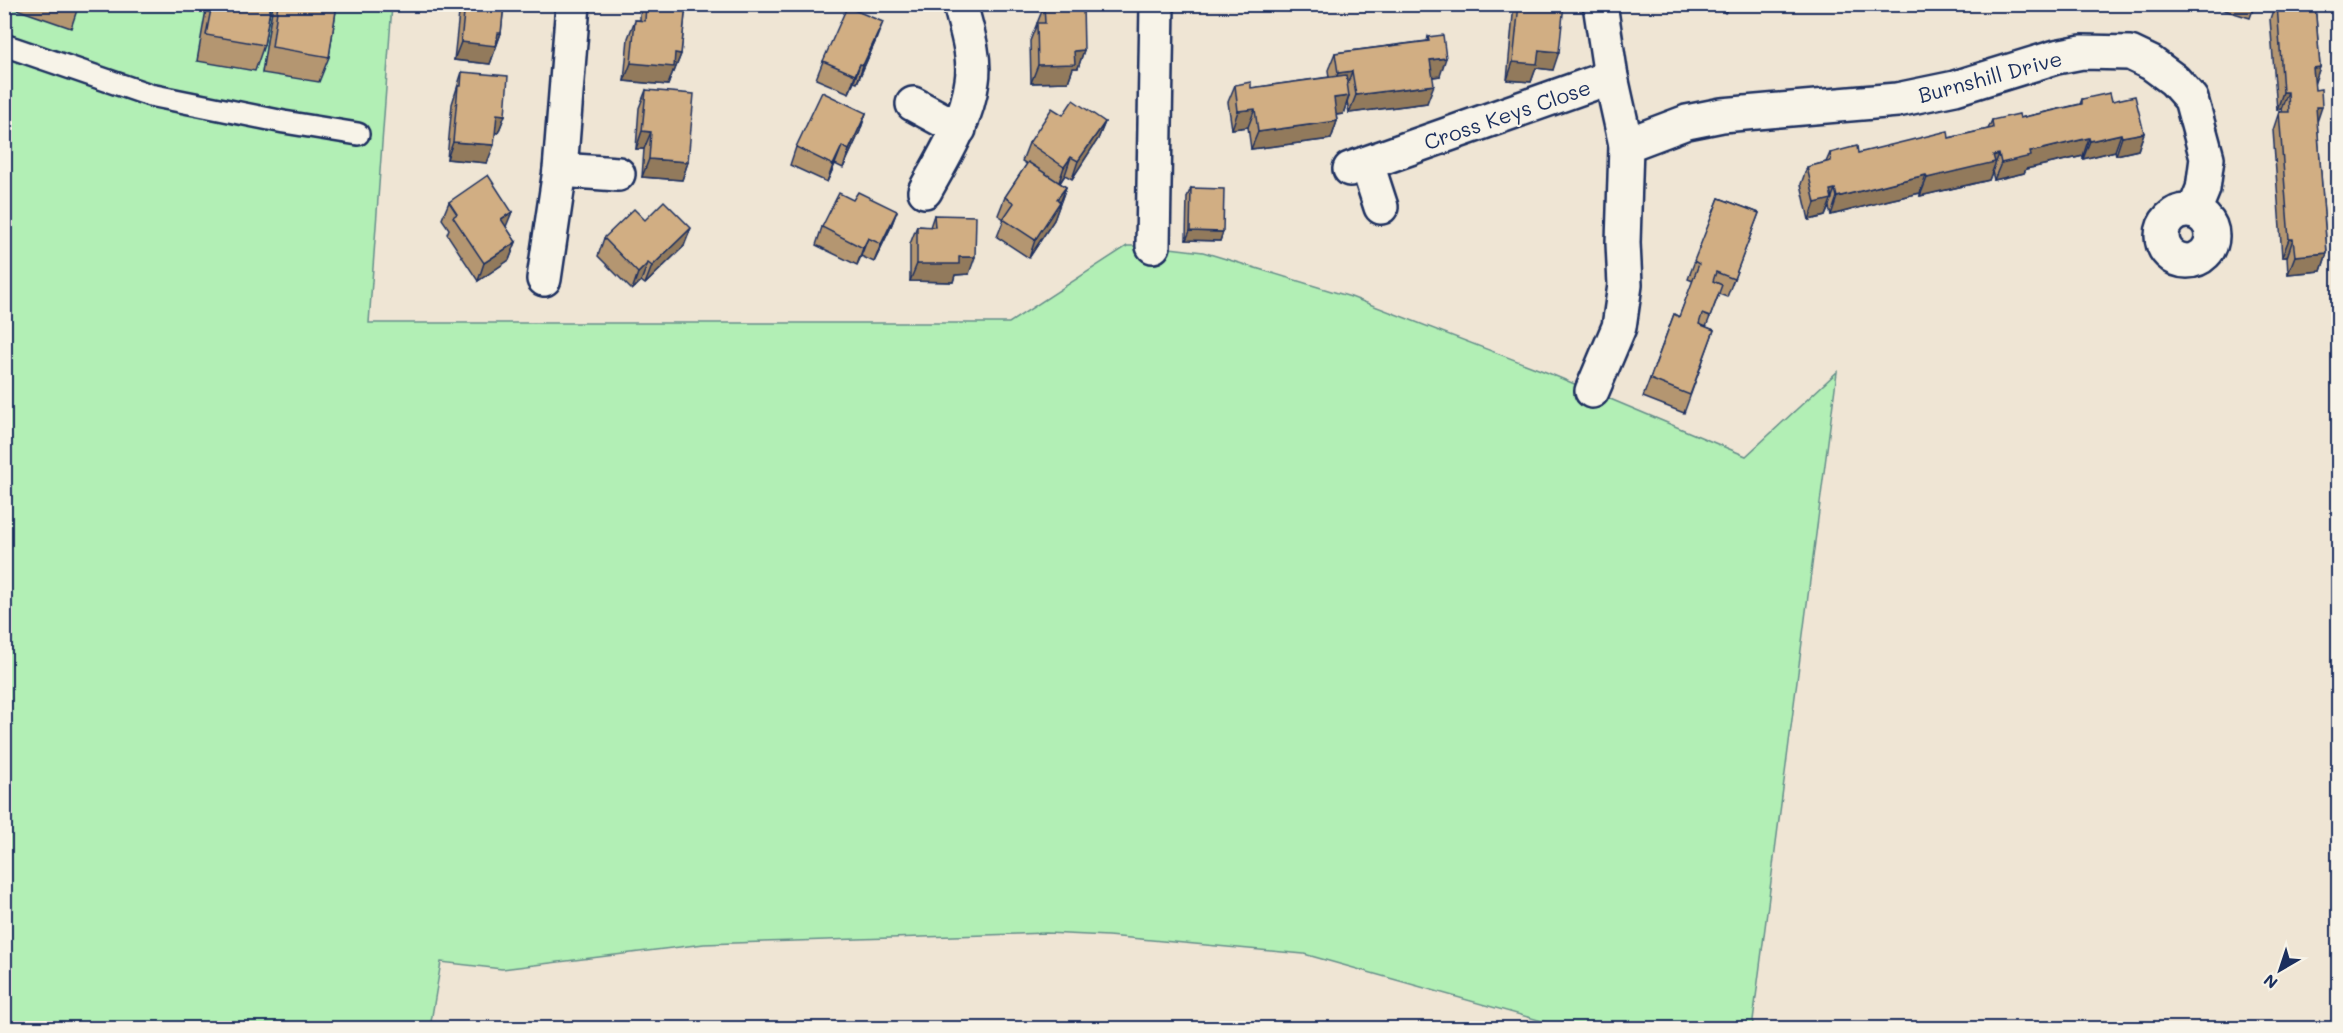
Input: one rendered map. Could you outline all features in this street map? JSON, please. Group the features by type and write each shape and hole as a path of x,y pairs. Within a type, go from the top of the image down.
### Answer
{"street":[{"path":"544,279 560,170 573,4"},
{"path":"925,191 959,129 973,80 969,43 960,4"},
{"path":"1154,246 1157,4"},
{"name":"Cross Keys Close","path":"1381,207 1358,166 1611,77 1600,4"},
{"name":"Burnshill Drive","path":"1626,145 1687,122 1722,115 1897,99 1955,88 2056,57 2082,52 2130,53 2151,63 2174,80 2191,99 2207,158 2203,189 2194,211"},
{"path":"1592,391 1619,327 1625,285 1623,243 1626,145 1611,77"},
{"path":"913,104 959,129"},
{"path":"560,170 618,174"}],"lane":[{"path":"4,45 150,94 284,122 358,134"}],"green space":[{"path":"5,5 10,7 11,5 273,5 262,73 332,5 392,5 369,323 1009,323 1127,246 1153,246 1203,252 1351,297 1546,372 1746,456 1837,372 1752,1028 1567,1028 1304,954 1108,936 1046,933 704,944 502,969 441,962 430,1028 5,1028"}],"building":[{"path":"212,4 271,4 264,45 206,35"},
{"path":"278,4 337,4 329,57 272,47"},
{"path":"465,4 504,4 501,33 498,33 496,46 461,42"},
{"path":"646,4 686,4 681,54 675,53 674,67 631,63 635,20 645,21"},
{"path":"1519,4 1564,4 1559,52 1539,50 1537,64 1513,62"},
{"path":"2277,4 2315,4 2320,67 2313,68 2315,90 2321,89 2322,107 2316,107 2327,253 2295,256 2293,239 2289,239 2279,112 2289,112 2288,92 2283,92"},
{"path":"1083,5 1084,50 1074,51 1075,64 1038,65 1037,23 1045,23 1044,6"},
{"path":"847,7 883,22 863,65 860,64 855,75 823,61"},
{"path":"1443,35 1446,58 1430,60 1434,85 1356,95 1352,71 1338,73 1335,53 1429,41 1428,37"},
{"path":"462,72 508,76 505,115 497,114 494,145 453,142 458,86 461,86"},
{"path":"1346,75 1349,96 1334,98 1337,121 1258,132 1255,109 1238,111 1235,85 1251,82 1251,88"},
{"path":"646,90 694,94 688,162 649,159 651,132 642,131"},
{"path":"822,92 866,113 849,150 842,146 833,165 796,147"},
{"path":"2110,93 2112,101 2135,96 2144,133 2122,137 2121,134 2090,141 2089,138 2030,152 2031,156 2001,163 1999,154 1993,155 1995,162 1927,178 1926,175 1837,197 1835,189 1830,190 1832,199 1815,203 1807,167 1831,161 1830,153 1857,146 1858,153 1948,131 1949,138 1993,128 1992,120 2019,114 2020,118 2082,104 2082,99"},
{"path":"1073,100 1105,122 1078,161 1071,157 1064,167 1029,143 1052,108 1063,115"},
{"path":"1028,162 1066,187 1057,199 1060,202 1035,240 1003,219 1014,203 1005,197"},
{"path":"488,175 512,212 501,219 516,242 484,263 453,217 457,214 449,202"},
{"path":"1191,188 1224,189 1223,232 1190,231"},
{"path":"858,192 897,211 881,244 868,238 863,248 822,227 839,193 853,200"},
{"path":"1719,198 1759,213 1734,279 1716,272 1713,281 1722,285 1710,317 1702,314 1699,324 1714,330 1690,395 1650,379 1674,314 1679,317 1699,264 1694,261"},
{"path":"664,201 691,228 652,266 648,263 638,273 604,238 634,209 645,220"},
{"path":"934,215 976,216 975,257 959,257 959,264 917,264 917,226 935,227"}]}
